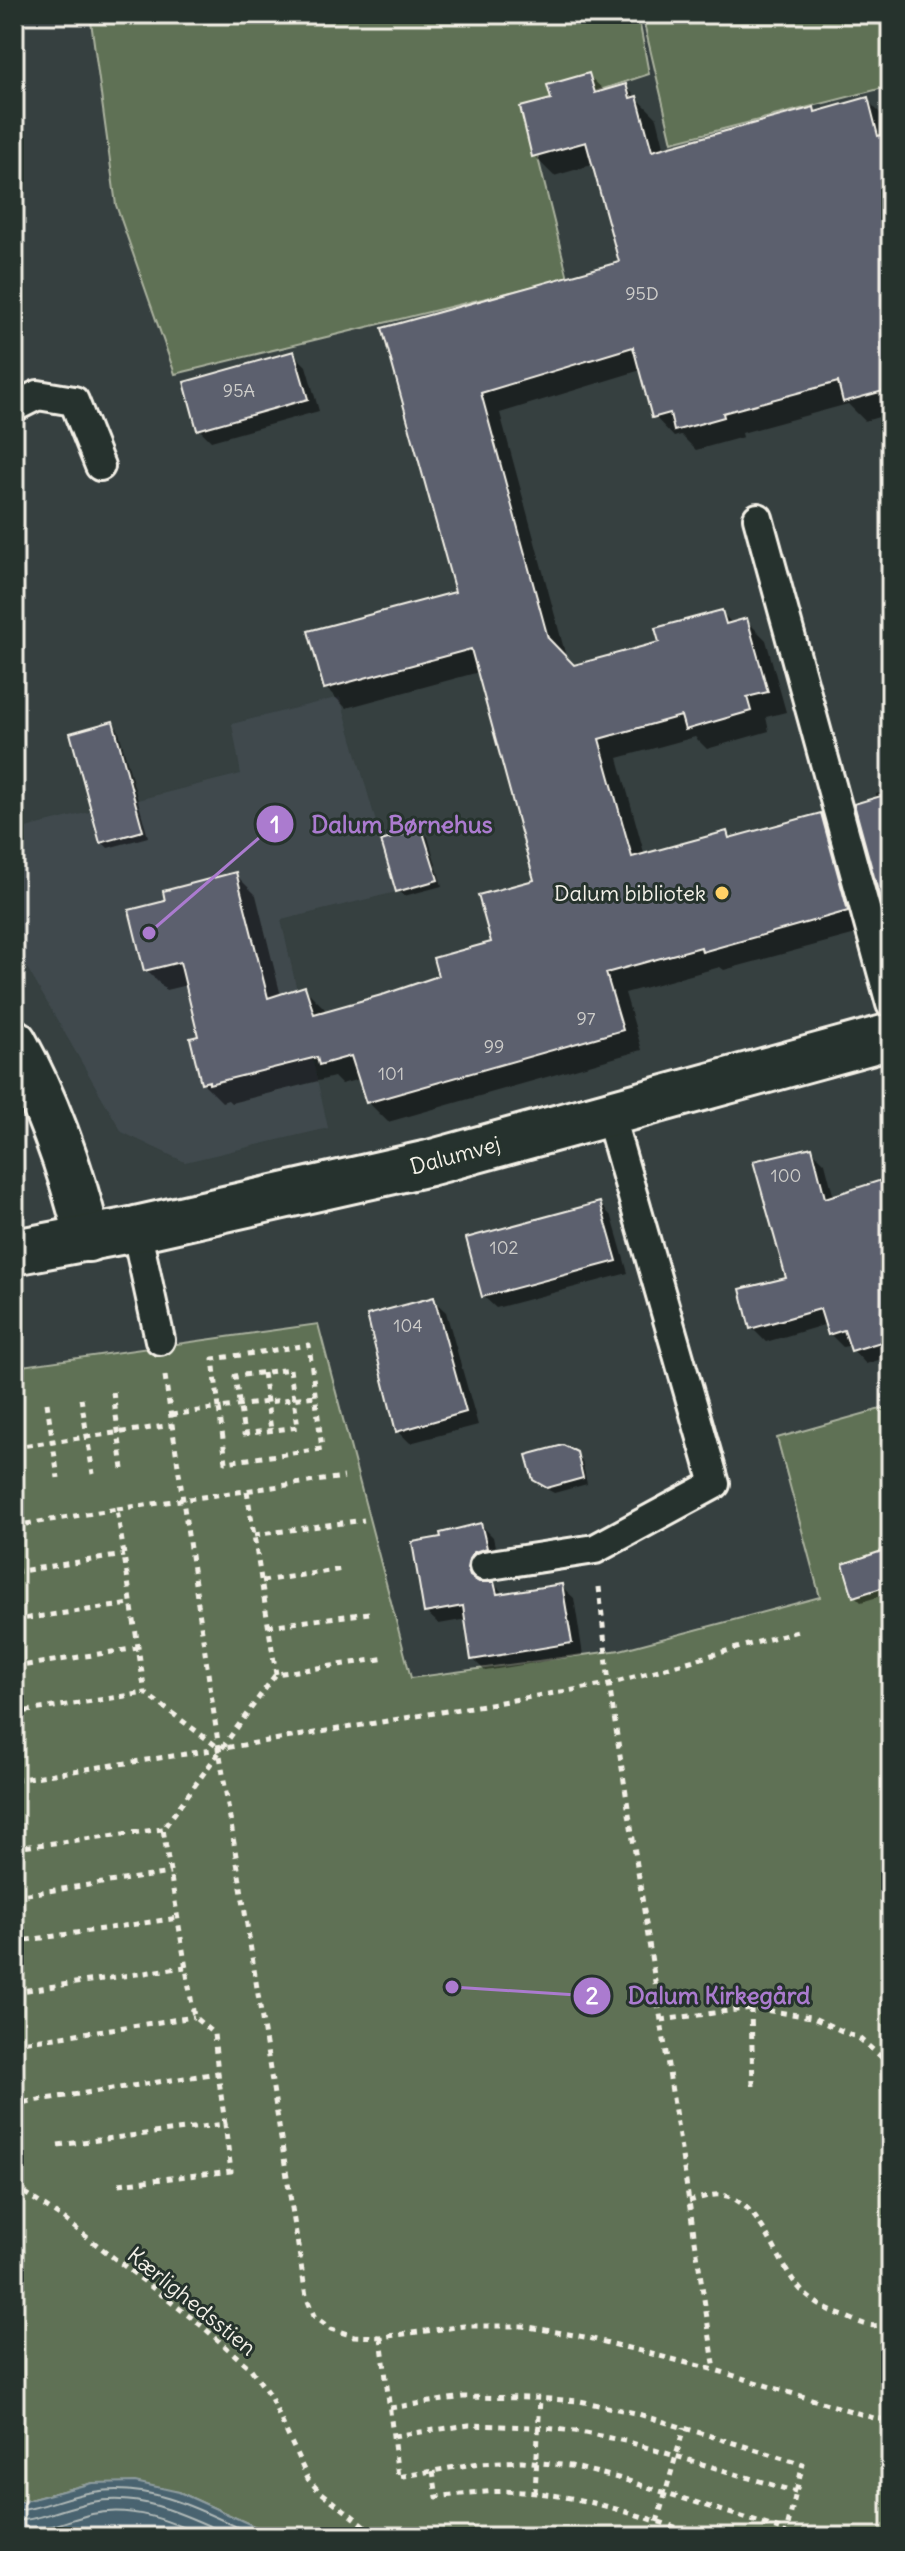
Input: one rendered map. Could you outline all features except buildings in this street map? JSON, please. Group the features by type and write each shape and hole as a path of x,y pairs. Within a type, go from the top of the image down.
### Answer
{"street":[{"name":"Dalumvej","path":"14,1252 136,1229 429,1163 891,1036"},
{"path":"14,1042 34,1078 56,1130 74,1182 88,1239"}],"lane":[{"path":"14,407 38,395 74,401 100,466"},
{"path":"758,518 891,1004"},
{"path":"484,1566 595,1549 715,1484 609,1113"},
{"path":"136,1229 160,1340"}],"path":[{"path":"160,1340 219,1749 306,2296 314,2316 331,2329 354,2336 381,2337 464,2326 523,2326 585,2337 715,2370 874,2418 891,2420"},
{"path":"309,1345 322,1449 226,1462 219,1408 213,1359 309,1345"},
{"path":"290,1369 294,1398 298,1427 244,1434 235,1376 290,1369"},
{"path":"263,1373 271,1430"},
{"path":"113,1392 123,1469"},
{"path":"171,1415 316,1396"},
{"path":"81,1398 93,1474"},
{"path":"47,1403 58,1478"},
{"path":"14,1447 173,1425"},
{"path":"14,1526 344,1477"},
{"path":"247,1491 276,1674"},
{"path":"117,1509 145,1693 219,1749"},
{"path":"254,1535 364,1520"},
{"path":"595,1549 609,1684 715,2370"},
{"path":"14,1572 124,1555"},
{"path":"262,1581 343,1569"},
{"path":"14,1620 131,1604"},
{"path":"268,1626 369,1613"},
{"path":"14,1780 609,1684 801,1630"},
{"path":"14,1667 138,1648"},
{"path":"119,2184 231,2171 214,2034 194,2017 163,1829 276,1674 387,1658"},
{"path":"14,1713 145,1693"},
{"path":"14,1848 163,1829"},
{"path":"14,1896 170,1873"},
{"path":"14,1942 178,1918"},
{"path":"14,1992 185,1967"},
{"path":"661,2020 751,2008 811,2017 860,2039 891,2065"},
{"path":"751,2008 753,2087"},
{"path":"14,2043 194,2017"},
{"path":"14,2099 19,2103 218,2073"},
{"path":"58,2145 225,2124"},
{"name":"Kærlighedsstien","path":"14,2186 61,2217 202,2326 251,2369 270,2396 308,2479 380,2537"},
{"path":"689,2201 720,2195 741,2203 762,2226 778,2258 801,2290 827,2310 862,2323 874,2327 891,2323"},
{"path":"381,2337 398,2477 479,2463 571,2466 786,2534 803,2464 621,2410 580,2401 463,2397 390,2408"},
{"path":"535,2493 540,2398"},
{"path":"393,2436 469,2425 575,2431 676,2456 796,2492"},
{"path":"657,2522 684,2428"},
{"path":"433,2471 437,2497 480,2492 535,2493 606,2507 707,2537"}],"shaded area":[{"path":"340,697 396,892 281,920 328,1128 185,1162 122,1132 14,945 14,831 241,774 232,724"}],"green space":[{"path":"90,14 638,14 649,74 527,114 568,278 175,374 116,205"},
{"path":"663,14 891,14 891,86 672,142 643,19"},
{"path":"318,1324 411,1678 620,1650 820,1597 777,1438 891,1406 891,2537 278,2537 179,2492 92,2483 14,2504 14,1367"}],"water":[{"path":"135,2482 179,2492 278,2537 14,2537 14,2504 92,2483"}],"place":[{"name":"Dalum bibliotek","path":"722,893"},
{"name":"Dalum Børnehus","path":"149,933"},
{"name":"Dalum Kirkegård","path":"452,1987"}]}
